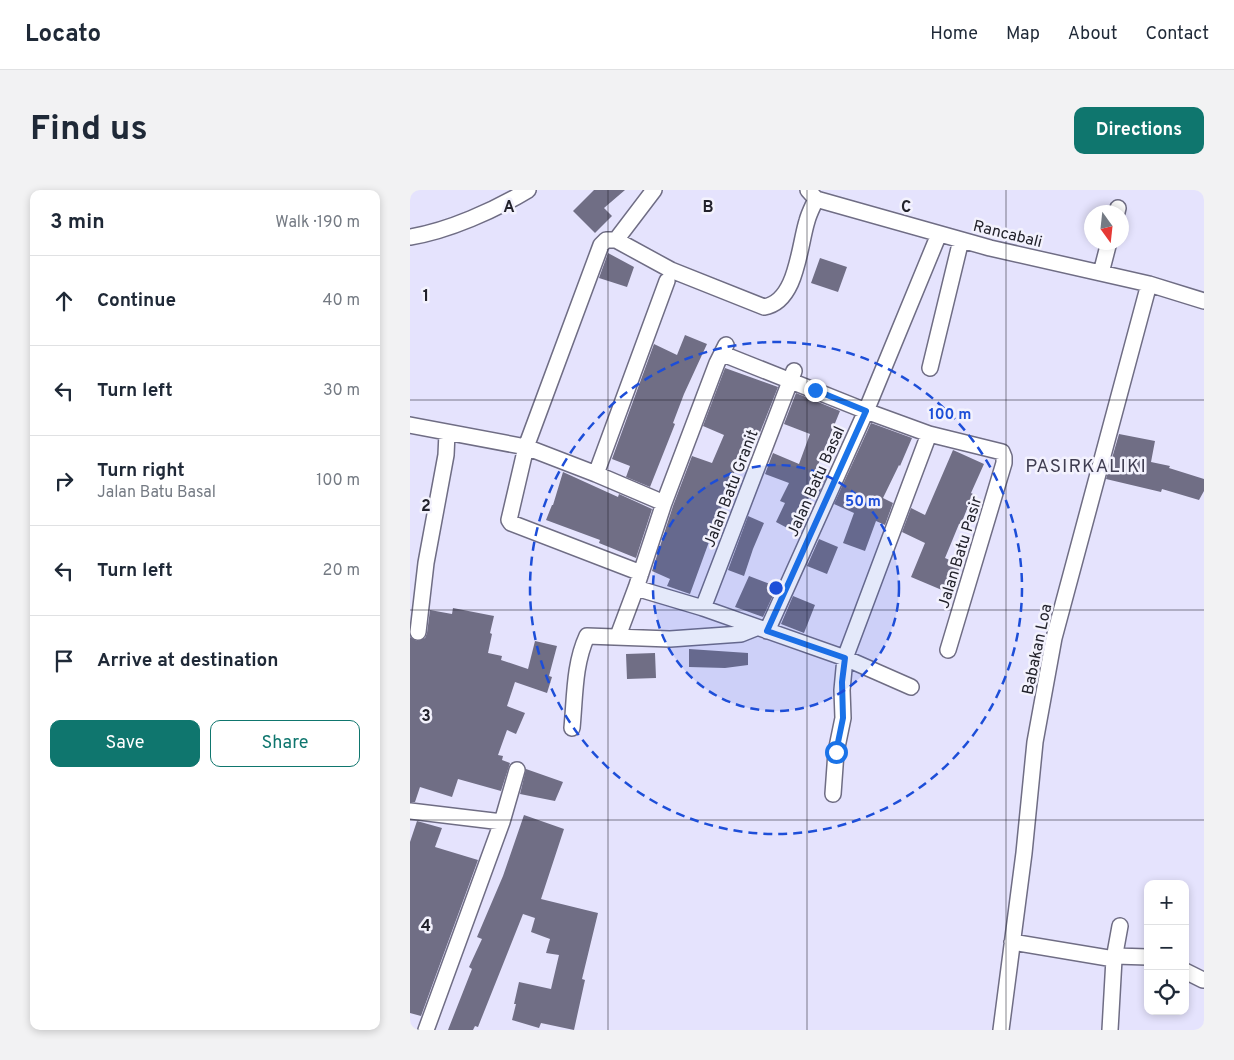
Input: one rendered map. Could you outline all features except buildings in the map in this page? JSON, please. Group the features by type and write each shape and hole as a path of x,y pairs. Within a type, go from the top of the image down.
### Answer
{"street":[{"path":"410,237 426,235 479,215 528,190"},
{"path":"616,240 654,190"},
{"path":"642,573 511,523 509,517 526,448 601,245 606,240 616,240 680,274 764,307 773,306 785,293 799,261 812,194"},
{"name":"Rancabali","path":"812,194 939,234 1149,284 1204,301"},
{"name":"Jalan Batu Basal","path":"762,629 868,406 939,234"},
{"path":"930,368 961,240"},
{"path":"1101,273 1107,250"},
{"path":"596,474 667,281"},
{"name":"Babakan Loa","path":"1001,1030 1035,742 1054,638 1149,284"},
{"path":"618,636 642,573 664,503 717,363 723,354 792,376 868,406 929,434 846,656 842,682 843,718 836,752 833,794"},
{"name":"Jalan Batu Granit","path":"703,608 792,376"},
{"path":"410,425 526,448 596,474 664,503"},
{"path":"418,632 426,563 446,455 447,433"},
{"name":"Jalan Batu Pasir","path":"929,434 1002,452 1004,457 1004,463 948,650"},
{"path":"636,588 703,608 846,656 911,687"},
{"path":"572,728 577,670 582,646 587,636 670,639 741,634 762,629"},
{"path":"426,1030 502,822 518,770"},
{"path":"410,811 502,822"},
{"path":"1110,1030 1115,957 1120,926"},
{"path":"1012,942 1115,957 1144,957"},
{"path":"1189,973 1203,980"}],"district":[{"name":"PASIRKALIKI","path":"1086,465"}],"route":[{"path":"815,390 866,411 767,631 839,658 845,658 842,682 843,718 836,752"}]}
